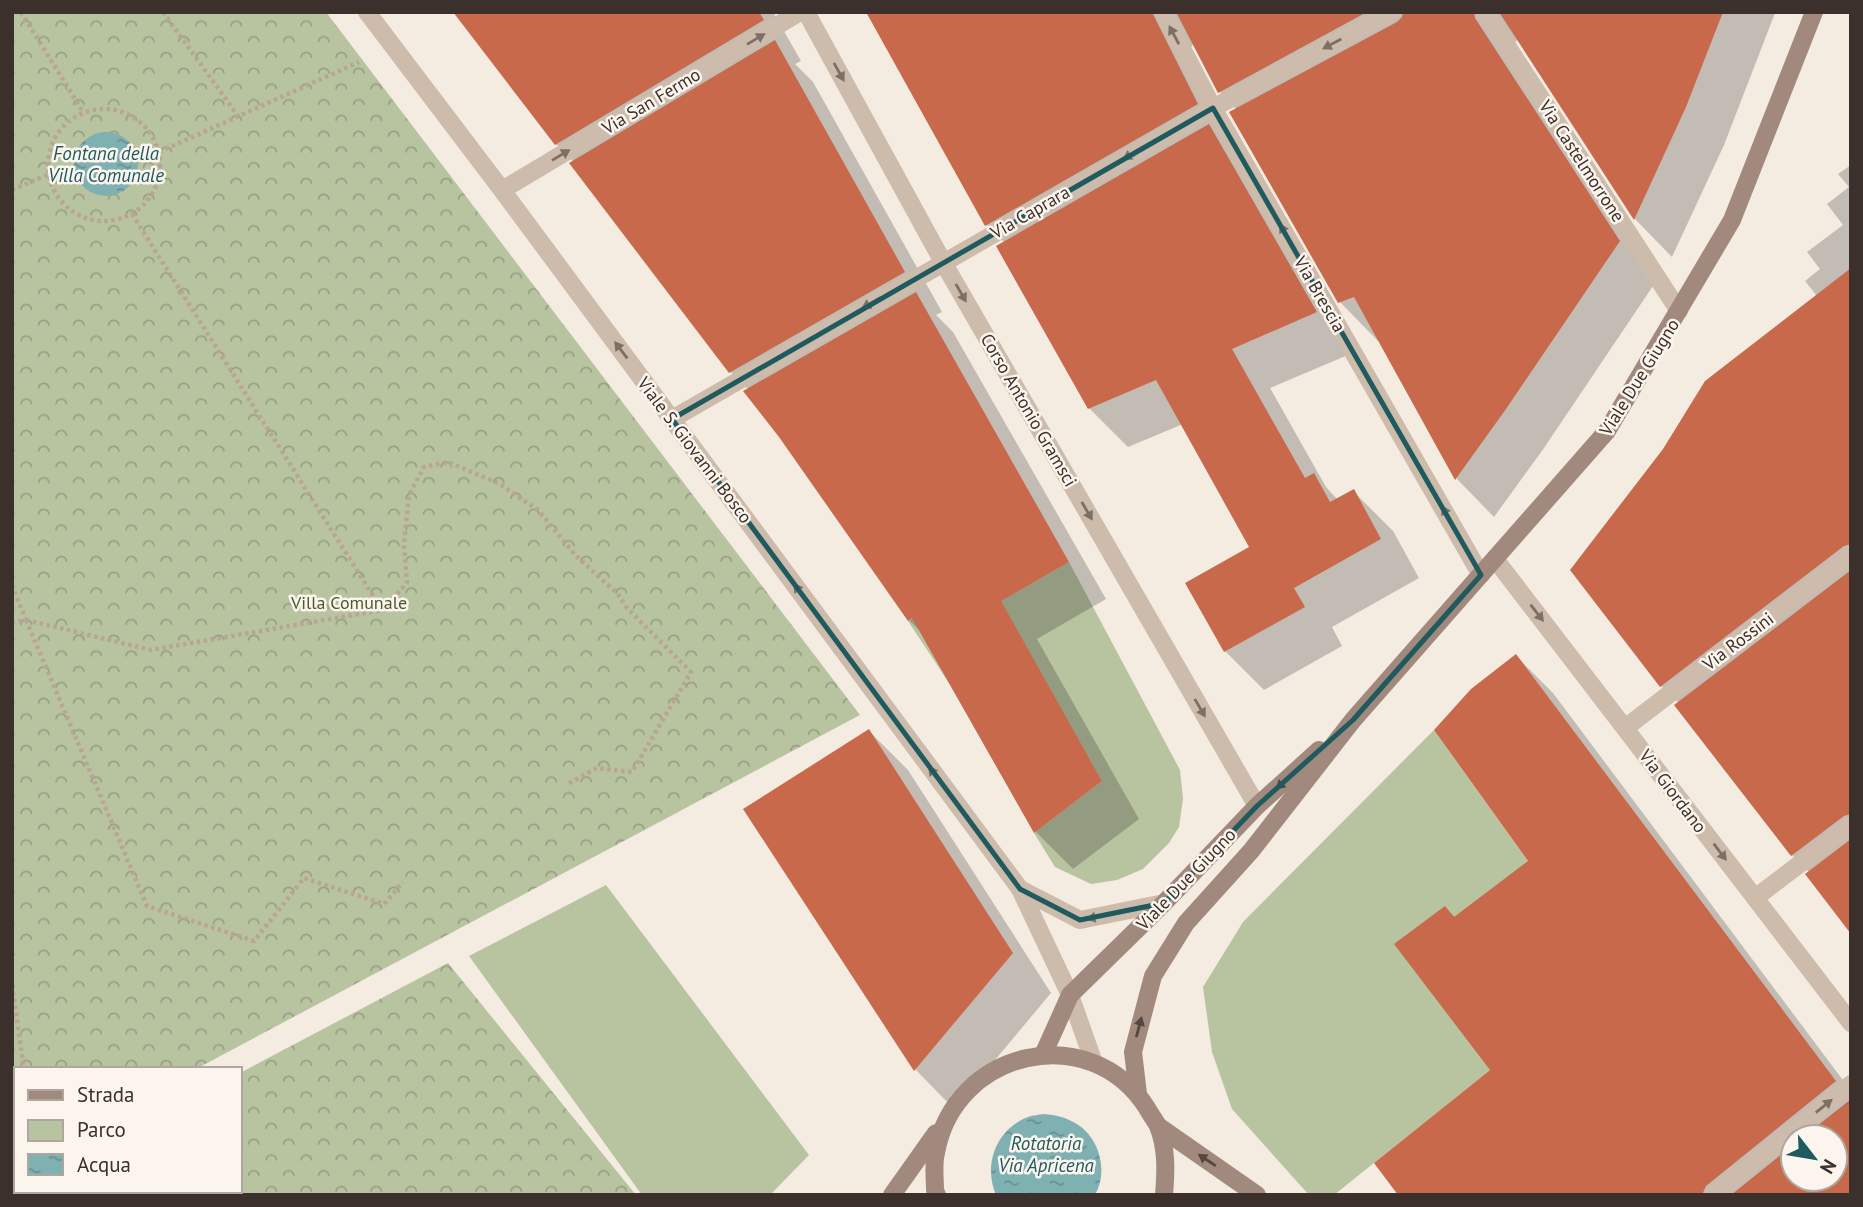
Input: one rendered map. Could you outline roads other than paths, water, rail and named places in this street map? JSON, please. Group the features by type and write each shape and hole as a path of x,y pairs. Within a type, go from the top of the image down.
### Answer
{"main road":[{"name":"Viale Due Giugno","path":"1138,1094 1133,1052 1153,976 1186,923 1251,851 1353,720 1607,432 1732,220 1814,12"},
{"name":"Viale Due Giugno","path":"1043,1055 1070,995 1164,904 1257,806 1353,720"},
{"name":"Viale Due Giugno","path":"892,1195 970,1087 1003,1064 1043,1055 1068,1056 1094,1063 1118,1075 1138,1094 1158,1125 1167,1160 1164,1195"},
{"name":"Viale Due Giugno","path":"937,1195 935,1153 947,1119"},
{"path":"1158,1125 1257,1195"}],"street":[{"name":"Viale S. Giovanni Bosco","path":"367,12 1020,889 1070,995 1094,1063"},
{"name":"Via San Fermo","path":"502,190 800,12"},
{"name":"Corso Antonio Gramsci","path":"806,12 943,262 1257,806"},
{"name":"Via Brescia","path":"1163,12 1213,108 1482,575"},
{"name":"Via Caprara","path":"672,419 1213,108 1392,12"},
{"name":"Via Castelmorrone","path":"1485,12 1679,311"},
{"name":"Via Rossini","path":"1625,728 1851,555"},
{"name":"Via Giordano","path":"1495,559 1851,1023"},
{"path":"1755,898 1851,825"},
{"name":"Viale S. Giovanni Bosco","path":"1020,889 1080,920 1164,904"},
{"path":"1713,1195 1851,1084"}],"water":[{"name":"Fontana della Villa Comunale","path":"106,132 118,134 129,141 136,152 136,176 129,187 118,194 106,196 94,194 83,187 76,176 74,164 76,152 83,141 94,134"},
{"name":"Rotatoria Via Apricena","path":"1044,1114 1071,1121 1083,1129 1096,1145 1101,1175 1095,1195 996,1195 991,1172 995,1149 1000,1139 1017,1123 1030,1116"}],"park label":[{"name":"Villa Comunale","path":"349,602"}]}
